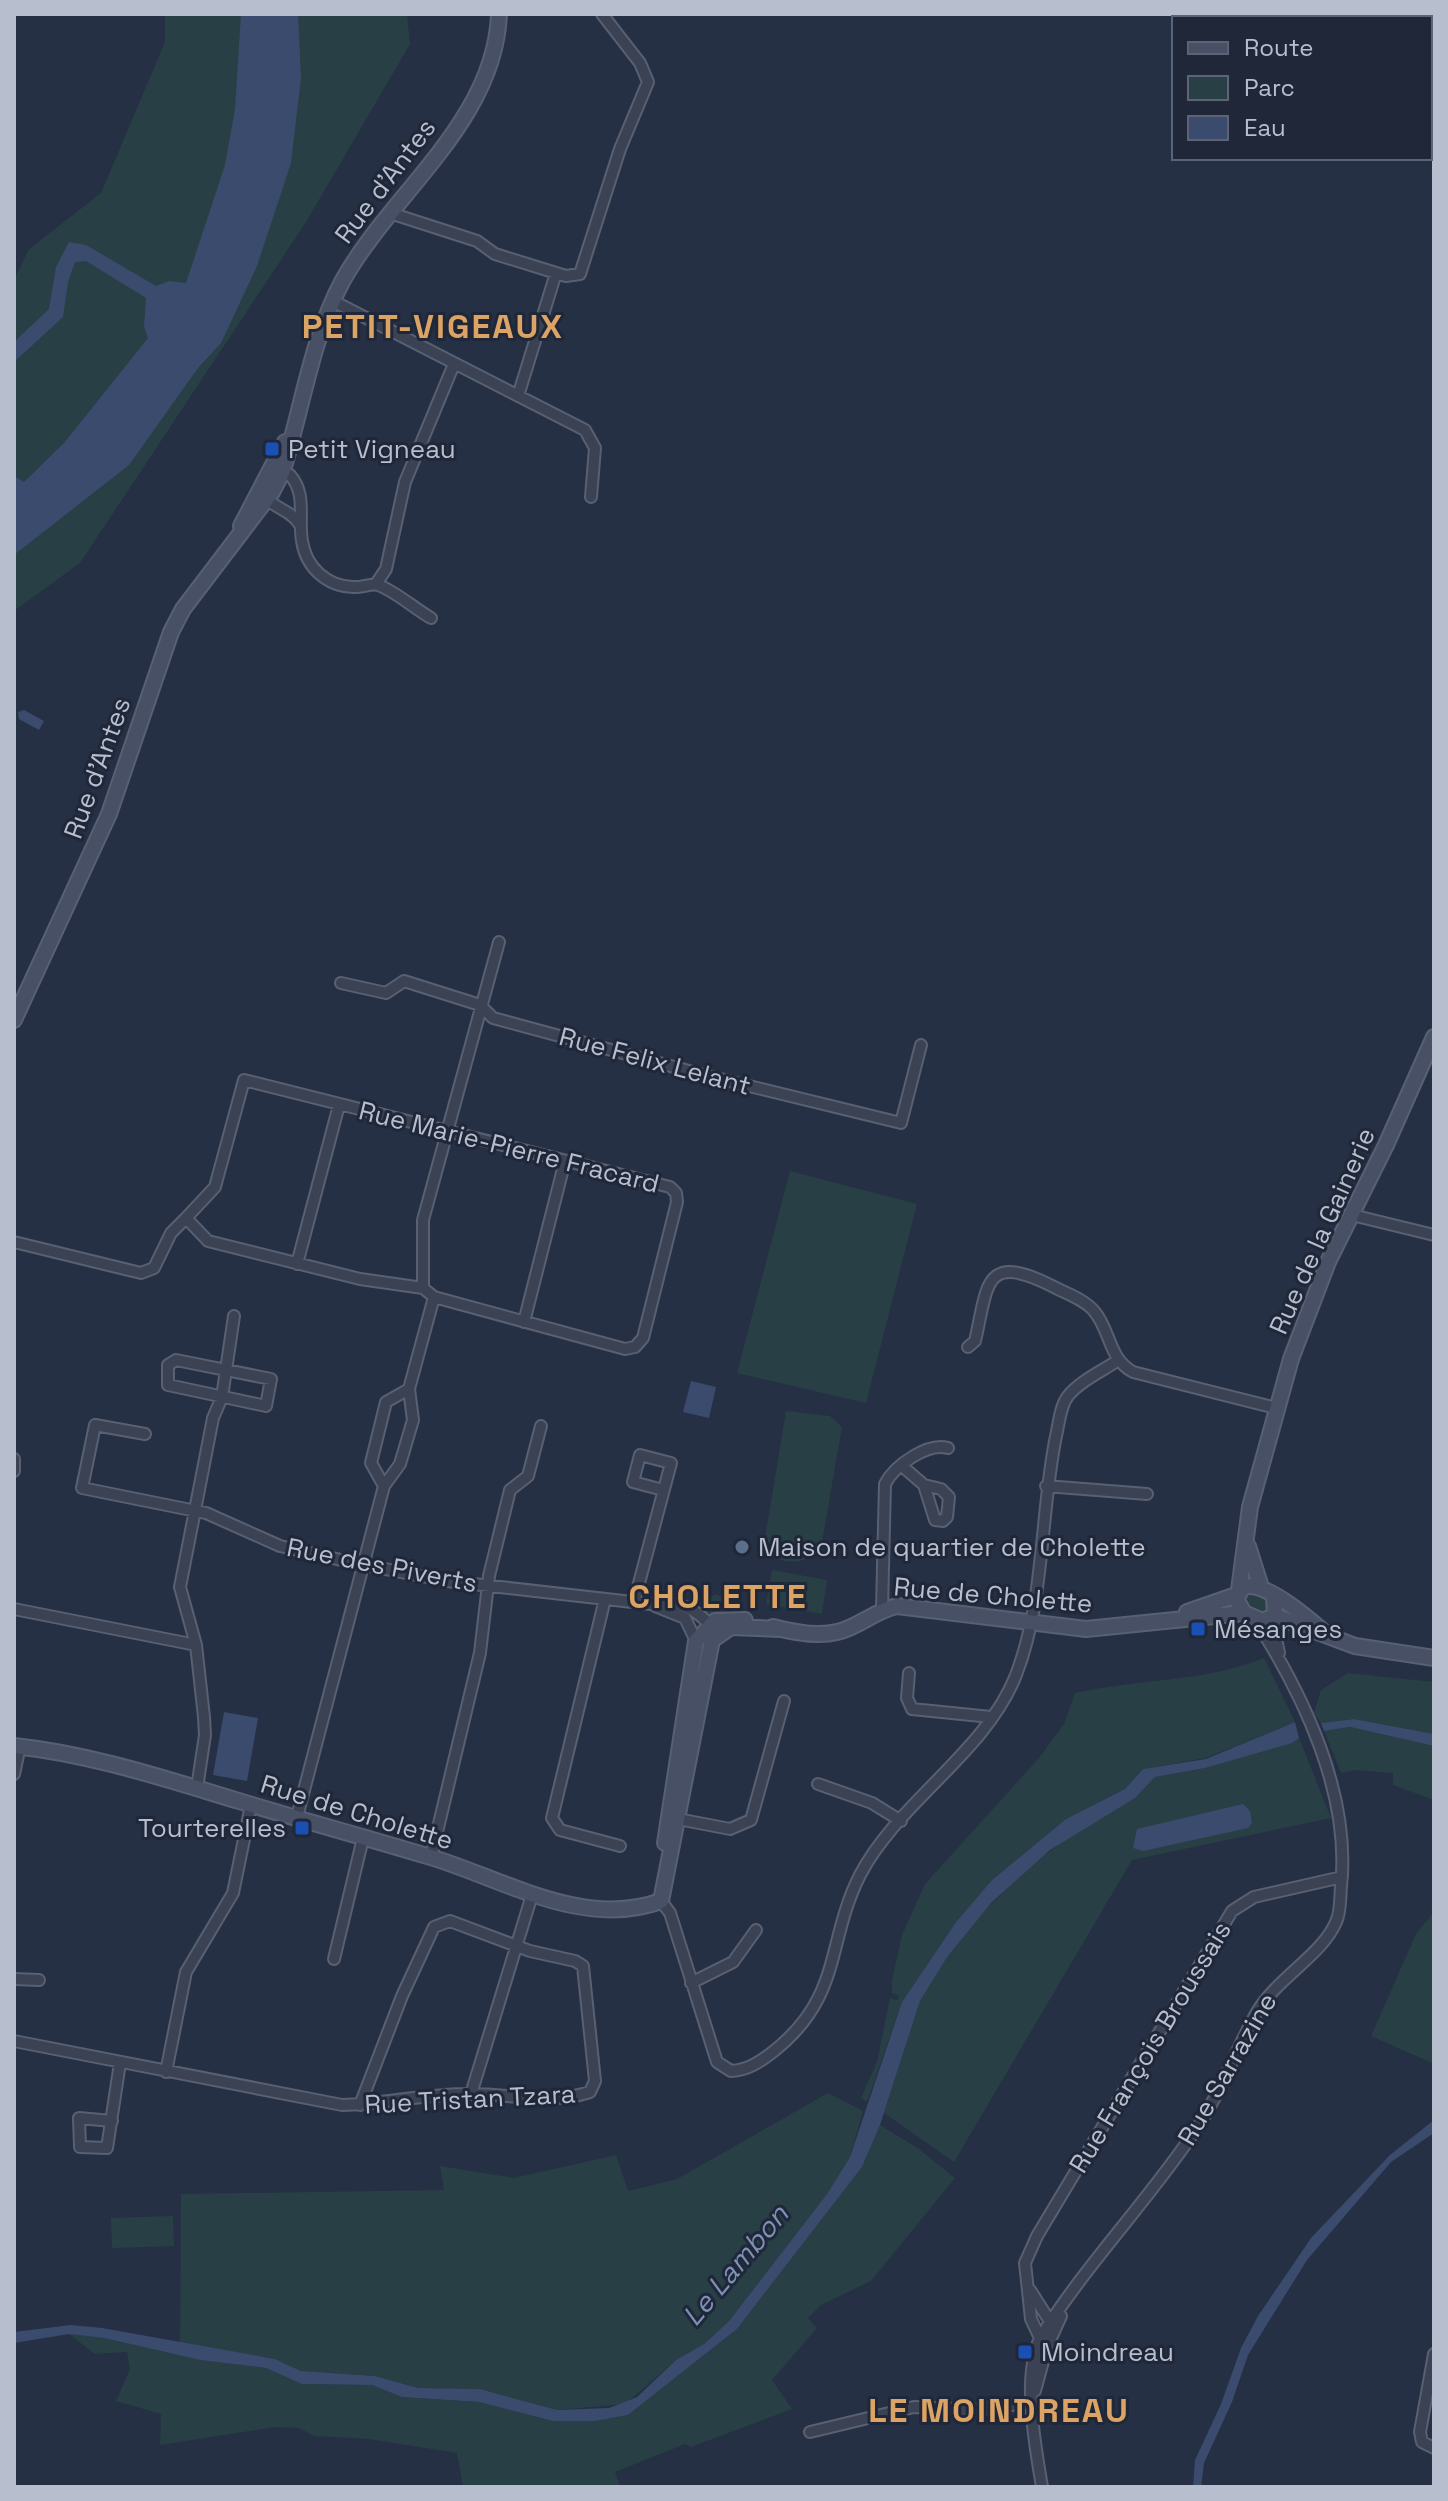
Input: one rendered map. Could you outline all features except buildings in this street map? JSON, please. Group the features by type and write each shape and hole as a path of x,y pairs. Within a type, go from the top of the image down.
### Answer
{"street":[{"name":"Rue d'Antes","path":"14,1020 109,814 171,632 183,609 268,501 282,473 294,424 333,301 355,261 469,108 496,45 499,14"},
{"path":"390,213 477,241 495,254 556,273 575,276 583,270 620,149 647,87 647,77 640,63 602,14"},
{"path":"518,396 556,273"},
{"path":"333,301 591,436 595,448 591,497"},
{"path":"376,584 386,569 405,482 454,364"},
{"name":"Rue d'Antes","path":"234,541 261,481 294,424"},
{"path":"300,525 293,515 268,501 261,481 282,473 293,479 298,491 306,556 326,579 351,587 376,584 431,618"},
{"path":"186,1218 208,1241 360,1279 423,1288 423,1220 499,942"},
{"name":"Rue Felix Lelant","path":"341,983 386,993 404,981 480,1005 493,1018 700,1074 901,1123 921,1045"},
{"name":"Rue de la Gainerie","path":"1237,1593 1250,1507 1276,1408 1328,1262 1434,1037"},
{"name":"Rue Marie-Pierre Fracard","path":"14,1242 141,1273 154,1268 171,1233 215,1187 244,1080 670,1187 676,1193 677,1202 643,1338 635,1347 625,1349 434,1297 423,1288"},
{"path":"297,1264 339,1105"},
{"path":"524,1322 565,1161"},
{"path":"1352,1215 1434,1235"},
{"path":"968,1347 975,1341 981,1301 989,1284 1002,1273 1018,1271 1092,1308 1117,1361 1142,1374 1276,1408"},
{"path":"297,1817 384,1486 400,1464 413,1420 409,1389 434,1297"},
{"path":"197,1788 205,1735 196,1645 180,1587 213,1418 222,1397 234,1316"},
{"path":"176,1360 227,1370 271,1379 266,1406 168,1385 166,1377 168,1365 176,1360"},
{"path":"705,1631 708,1650 661,1901 670,1913 712,2051 723,2069 740,2070 767,2057 789,2038 816,2003 837,1954 851,1895 867,1862 991,1717 1017,1673 1030,1624 1046,1486 1065,1401 1078,1387 1117,1361"},
{"path":"384,1486 371,1463 386,1402 409,1389"},
{"name":"Rue des Piverts","path":"145,1434 95,1425 82,1488 224,1518 280,1546 362,1565 488,1585 650,1604 680,1604 696,1611 705,1631"},
{"path":"431,1857 480,1653 488,1585 510,1490 528,1476 541,1426"},
{"path":"882,1609 885,1484 902,1466 935,1445 948,1448"},
{"path":"14,1459 14,1471"},
{"path":"902,1466 924,1485"},
{"path":"1046,1486 1147,1494"},
{"path":"634,1602 663,1490"},
{"name":"Rue de la Gainerie","path":"1247,1542 1261,1587"},
{"name":"Rue de Cholette","path":"1160,1621 1237,1593 1249,1585 1261,1587"},
{"path":"1261,1587 1293,1607 1325,1633"},
{"path":"1237,1593 1250,1617"},
{"path":"1274,1597 1274,1617 1355,1646 1434,1658"},
{"path":"605,1599 552,1818 560,1830 620,1846"},
{"name":"Rue des Piverts","path":"650,1604 678,1614 705,1631"},
{"name":"Rue de Cholette","path":"705,1631 738,1626 838,1632 882,1609 910,1607 1086,1629 1160,1621 1274,1617"},
{"path":"14,1609 196,1645"},
{"name":"Rue Sarrazine","path":"1053,2323 1200,2123 1258,2011 1276,1986 1324,1940 1337,1921 1342,1877 1340,1809 1334,1786 1280,1659 1250,1617"},
{"name":"Rue Sarrazine","path":"1274,1617 1280,1659"},
{"path":"666,1876 667,1826 705,1631"},
{"path":"909,1673 907,1698 912,1709 991,1717"},
{"path":"678,1819 730,1829 751,1820 784,1701"},
{"path":"14,1774 17,1746"},
{"name":"Rue de Cholette","path":"17,1746 122,1766 431,1857 532,1895 618,1909 661,1901"},
{"path":"818,1784 886,1809 901,1821"},
{"path":"166,2072 186,1972 233,1893 251,1805"},
{"path":"334,1959 363,1838"},
{"name":"Rue François Broussais","path":"1044,2343 1031,2319 1025,2263 1037,2236 1232,1911 1254,1897 1342,1877"},
{"path":"471,2094 532,1895"},
{"path":"360,2105 402,1996 434,1927 450,1921 517,1946"},
{"path":"691,1983 733,1962 756,1930"},
{"name":"Rue Tristan Tzara","path":"14,2041 322,2103 360,2105 471,2094 536,2099 582,2095 594,2087 583,1966 575,1961 517,1946"},
{"path":"14,1979 39,1980"},
{"path":"112,2121 120,2063"},
{"path":"1029,2289 1053,2323 1044,2343 1033,2400 1042,2487"},
{"path":"1434,2354 1420,2432 1422,2442 1434,2448"},
{"path":"810,2432 914,2407 975,2410 1033,2400"}],"green space":[{"path":"165,14 407,14 410,44 306,222 80,563 14,611 14,280 29,249 101,193 165,42"},
{"path":"790,1171 917,1204 866,1403 737,1373"},
{"path":"786,1411 830,1416 842,1427 821,1548 805,1560 792,1562 772,1557 764,1544"},
{"path":"772,1570 827,1580 822,1614 766,1604"},
{"path":"716,1594 729,1601 729,1610 716,1615 705,1613 702,1601"},
{"path":"1248,1594 1269,1600 1266,1613 1250,1609 1244,1599"},
{"path":"1264,1658 1295,1722 1206,1758 1143,1769 1125,1789 1066,1819 992,1880 956,1922 902,2002 867,2102 861,2098 877,2062 890,1998 897,2000 899,1996 892,1993 892,1980 902,1935 925,1884 1039,1758 1064,1724 1075,1693 1218,1672"},
{"path":"1348,1673 1434,1682 1434,1734 1354,1719 1321,1723 1314,1713 1321,1690"},
{"path":"1350,1727 1434,1746 1434,1800 1393,1785 1393,1773 1356,1770 1341,1773 1324,1731"},
{"path":"1299,1738 1331,1818 1132,1860 954,2162 884,2113 920,2001 946,1957 976,1919 1029,1867 1078,1830 1135,1798 1155,1777 1205,1768"},
{"path":"1434,1912 1434,2064 1371,2036 1416,1934"},
{"path":"828,2093 863,2111 850,2157 827,2194 729,2321 704,2344 676,2360 625,2404 557,2410 480,2389 418,2388 375,2376 301,2371 275,2359 180,2344 181,2194 444,2190 440,2166 514,2178 616,2155 628,2191 677,2179"},
{"path":"880,2125 919,2149 955,2178 871,2281 821,2305 808,2318 817,2328 772,2380 792,2409 691,2447 685,2444 615,2472 620,2487 463,2487 457,2453 369,2439 315,2436 299,2428 276,2427 160,2445 161,2414 116,2401 130,2369 127,2352 95,2354 69,2334 104,2338 200,2360 266,2368 302,2384 372,2385 402,2397 479,2402 553,2421 595,2421 628,2415 737,2329 862,2167"},
{"path":"173,2216 174,2246 112,2248 111,2218"}],"water":[{"path":"241,14 298,14 301,78 291,163 257,266 221,343 198,368 129,465 14,555 14,476 24,482 64,443 148,338 144,327 146,298 86,261 75,262 68,282 63,317 14,362 14,342 49,309 56,267 69,242 86,245 156,286 169,281 186,283 225,165 235,109"},
{"path":"24,710 44,721 39,730 19,719 18,712"},
{"path":"691,1381 716,1387 709,1418 683,1412"},
{"path":"224,1712 258,1718 247,1781 213,1775"},
{"path":"1354,1719 1434,1734 1434,1746 1350,1727 1324,1731 1321,1723"},
{"path":"1295,1722 1299,1738 1292,1743 1205,1768 1155,1777 1135,1798 1050,1850 992,1902 947,1957 920,2001 880,2125 862,2167 737,2329 628,2415 595,2421 553,2421 479,2402 402,2397 372,2385 302,2384 266,2368 200,2360 104,2338 69,2334 14,2343 14,2332 71,2325 275,2359 301,2371 375,2376 418,2388 480,2389 557,2410 609,2408 637,2397 676,2360 704,2344 729,2321 827,2194 850,2157 902,2002 956,1922 992,1880 1066,1819 1125,1789 1143,1769 1206,1759"},
{"path":"1243,1804 1250,1811 1252,1823 1248,1828 1143,1851 1133,1848 1137,1829"},
{"path":"1434,2120 1434,2133 1391,2162 1307,2260 1248,2355 1232,2402 1204,2463 1201,2487 1193,2487 1195,2460 1221,2404 1241,2348 1258,2316 1311,2238 1390,2155"}],"place":[{"name":"Petit Vigneau","path":"272,449"},
{"name":"Maison de quartier de Cholette","path":"742,1547"},
{"name":"Mésanges","path":"1198,1629"},
{"name":"Tourterelles","path":"302,1828"},
{"name":"Moindreau","path":"1025,2352"}],"district":[{"name":"PETIT-VIGEAUX","path":"433,326"},
{"name":"CHOLETTE","path":"718,1596"},
{"name":"LE MOINDREAU","path":"999,2410"}],"water label":[{"name":"Le Lambon","path":"735,2265"}]}
